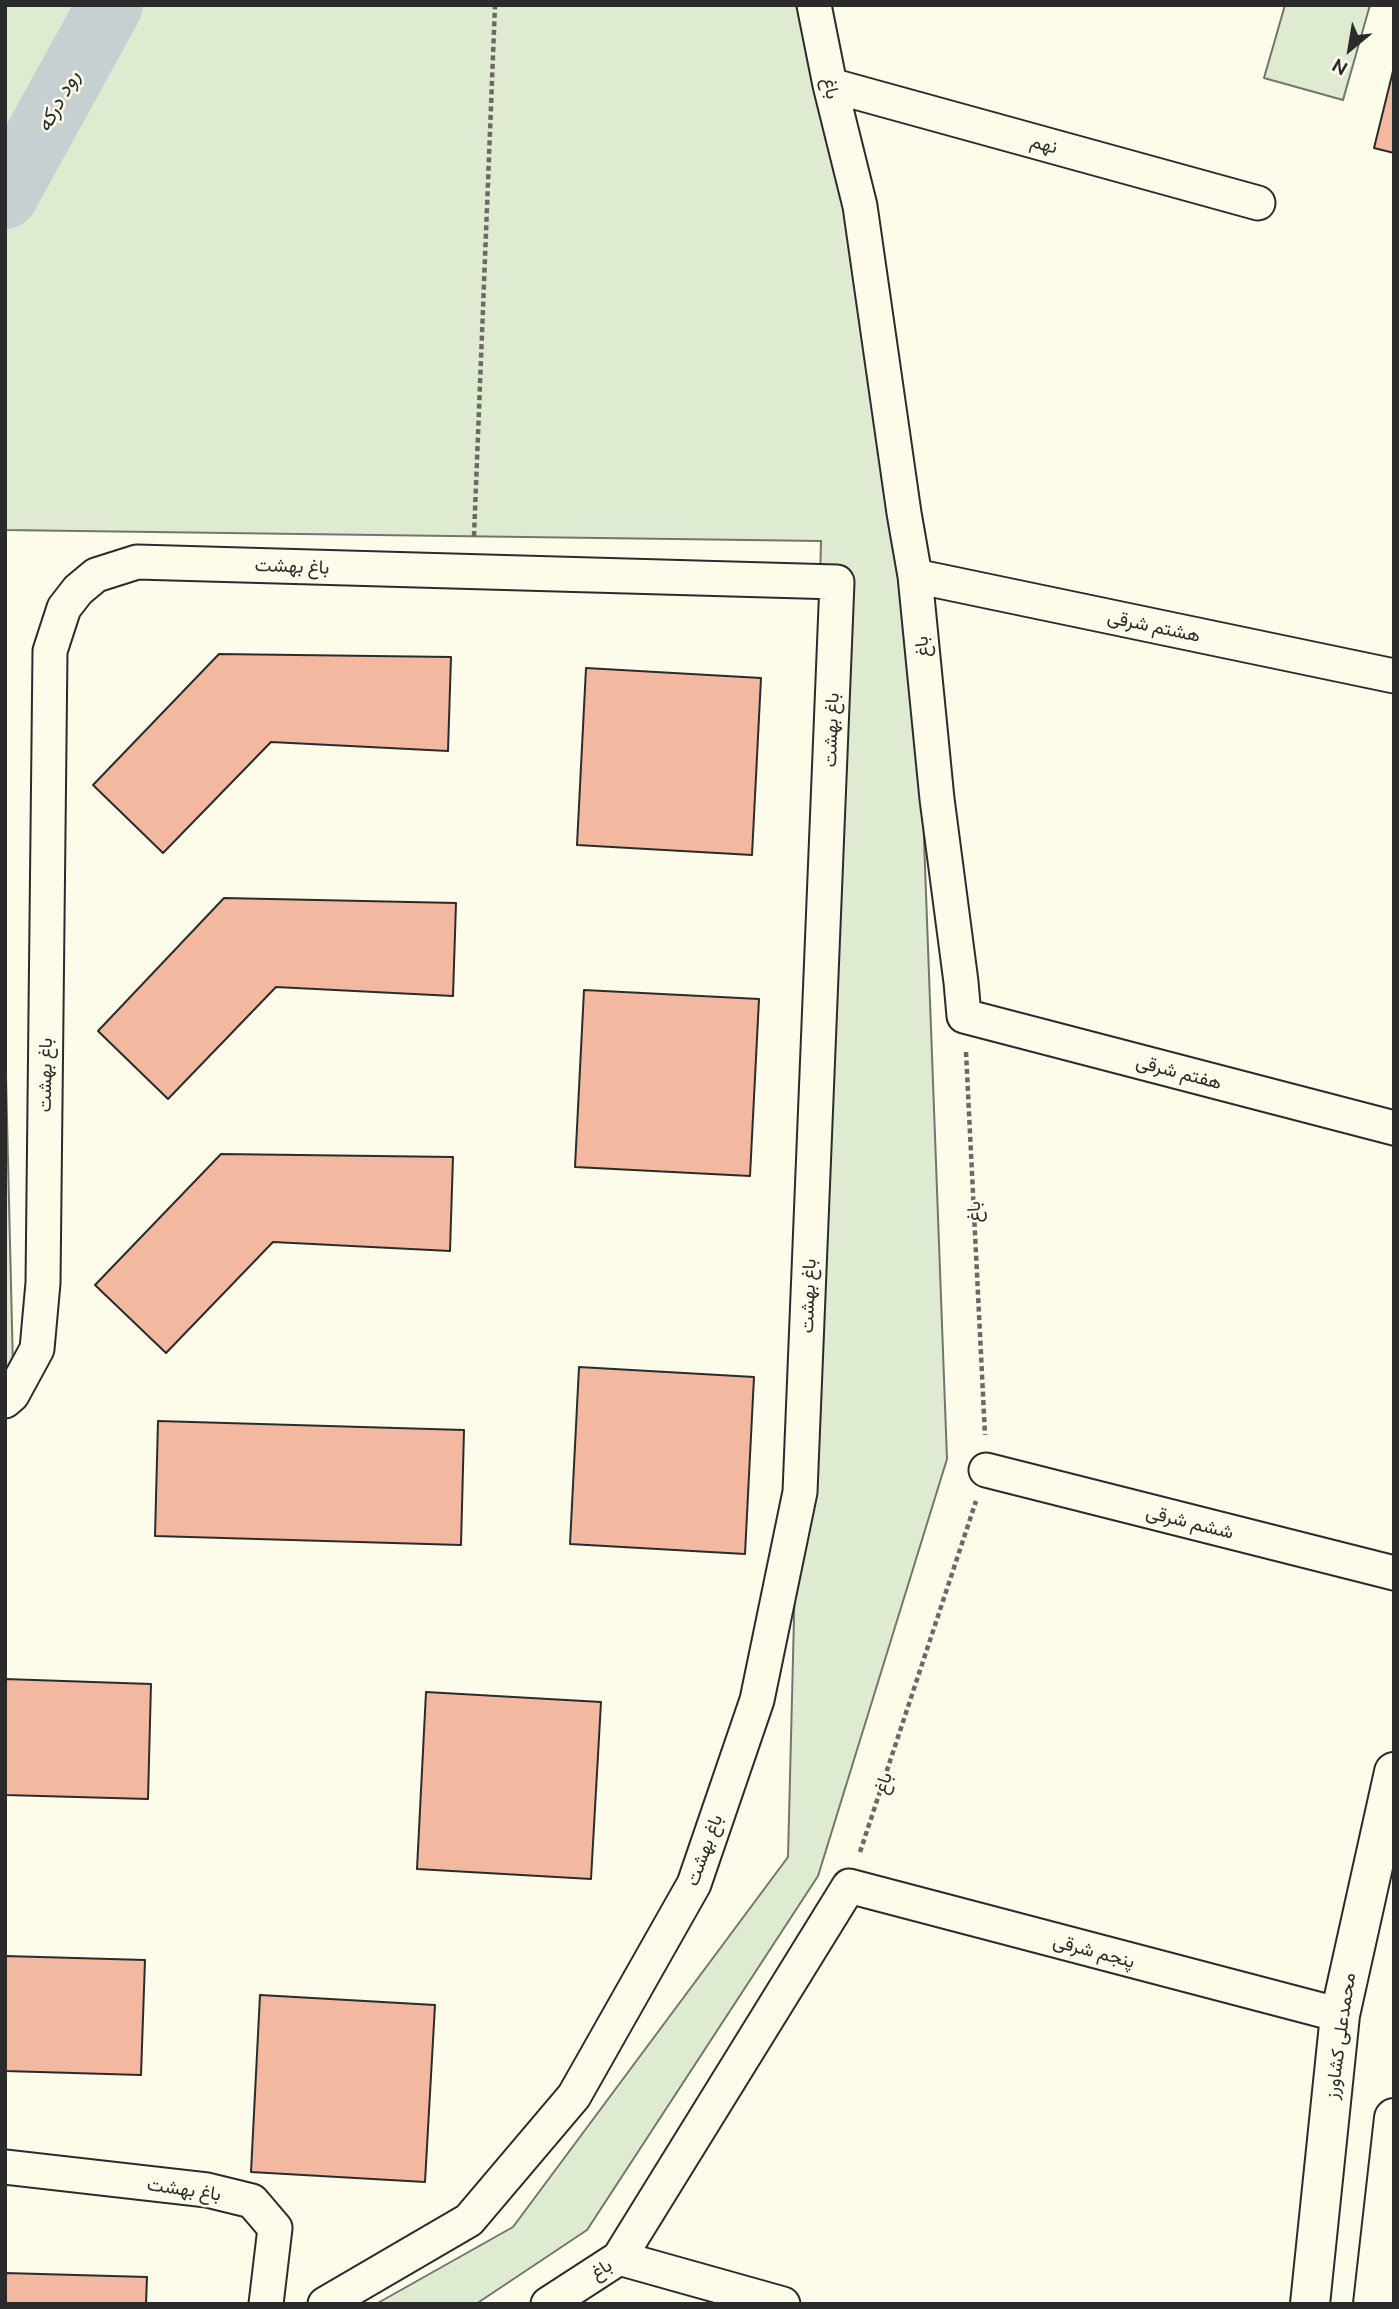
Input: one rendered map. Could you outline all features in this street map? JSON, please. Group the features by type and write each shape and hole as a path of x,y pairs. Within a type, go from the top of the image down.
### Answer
{"main road":[{"name":"محمدعلی کشاورز","path":"1310,2304 1339,2015 1394,1772"},
{"path":"1373,2304 1394,2118"}],"street":[{"name":"باغ","path":"814,5 830,85 860,206 915,576 937,799 964,1016"},
{"name":"نهم","path":"830,85 1258,203"},
{"name":"باغ بهشت","path":"5,1401 12,1395 37,1349 43,1283 50,651 64,608 78,590 96,575 137,562 837,582 800,1492 757,1700 694,1884 574,2096 469,2220 325,2304"},
{"name":"هشتم شرقی","path":"915,576 1394,676"},
{"name":"هفتم شرقی","path":"964,1016 1394,1128"},
{"name":"ششم شرقی","path":"986,1470 1394,1573"},
{"name":"باغ","path":"548,2304 619,2258 849,1886"},
{"name":"پنجم شرقی","path":"849,1886 1339,2015"},
{"name":"باغ بهشت","path":"5,2167 207,2190 252,2201 275,2228 266,2304"},
{"path":"619,2258 783,2304"}],"path":[{"path":"473,572 495,5"},
{"name":"باغ","path":"849,1886 986,1470 964,1016"}],"green space":[{"path":"5,5 804,5 842,175 911,618 922,786 947,1459 818,1876 587,2230 476,2304 376,2304 513,2227 788,1857 821,541 5,530"},
{"path":"1285,5 1370,5 1343,100 1264,78"},
{"path":"5,1035 13,1368 5,1375"}],"building":[{"path":"1394,67 1394,153 1374,148"},
{"path":"219,654 451,657 448,751 271,742 163,853 93,785"},
{"path":"586,668 761,678 752,855 577,845"},
{"path":"224,898 456,903 453,996 276,987 168,1099 98,1031"},
{"path":"584,990 759,999 750,1176 575,1167"},
{"path":"221,1154 453,1157 450,1251 273,1242 166,1353 95,1285"},
{"path":"579,1367 754,1377 745,1554 570,1544"},
{"path":"158,1421 464,1430 461,1545 155,1536"},
{"path":"5,1679 151,1684 148,1799 5,1795"},
{"path":"426,1692 601,1702 591,1879 417,1869"},
{"path":"5,1956 145,1960 141,2075 5,2071"},
{"path":"260,1995 435,2005 425,2182 251,2172"},
{"path":"5,2273 147,2277 146,2304 5,2304"}],"waterway":[{"name":"رود درکه","path":"5,196 110,5"}]}
